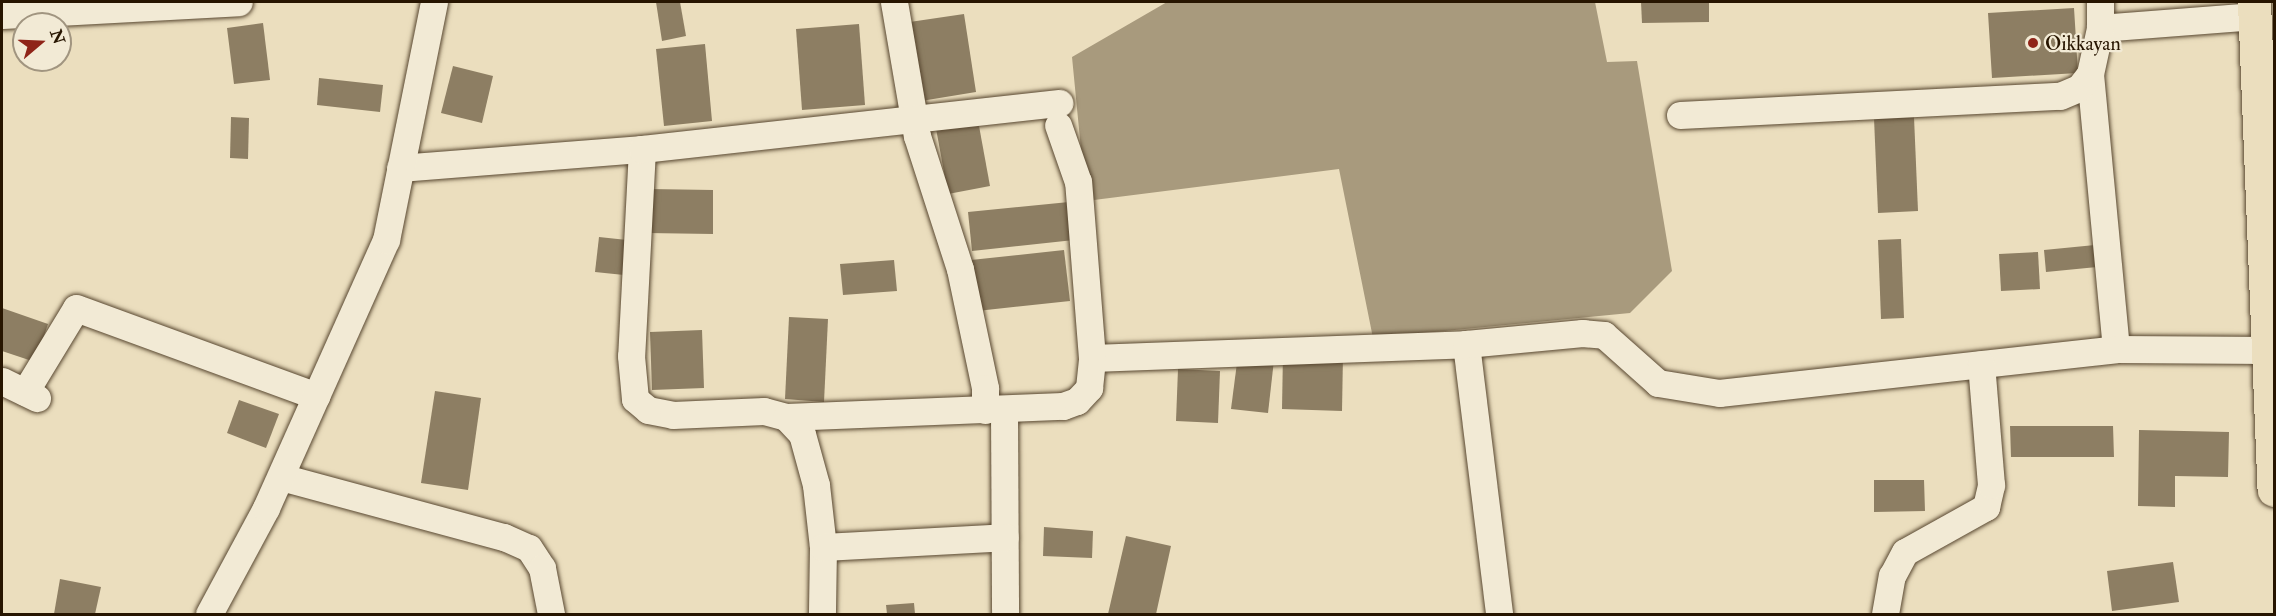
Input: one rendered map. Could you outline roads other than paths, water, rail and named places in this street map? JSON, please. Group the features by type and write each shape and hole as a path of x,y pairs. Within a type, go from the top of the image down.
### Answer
{"main road":[{"path":"2255,9 2274,490"}],"street":[{"path":"2,15 239,2"},
{"path":"209,615 280,477 386,240 434,2"},
{"path":"894,2 913,118 960,268 985,388 995,409 1005,537 1005,615"},
{"path":"2116,349 2090,74 2100,15 2255,9"},
{"path":"1680,115 2041,99 2079,88 2090,74"},
{"path":"400,168 642,149 913,118 1059,114 1078,182 1092,357 1089,388 1077,401 995,409 786,417 764,411 673,415 648,410 635,399 631,356 642,149"},
{"path":"21,390 76,308 316,396"},
{"path":"1092,357 1466,344 1604,335 1658,383 1719,393 2116,349 2270,350"},
{"path":"1466,344 1499,615"},
{"path":"1885,615 1892,576 1905,552 1986,507 1991,485 1981,364"},
{"path":"786,417 802,434 816,484 823,547 822,615"},
{"path":"280,477 504,537 529,548 542,568 551,615"},
{"path":"823,547 1005,537"}],"place":[{"name":"Oikkayan","path":"2033,43"}]}
